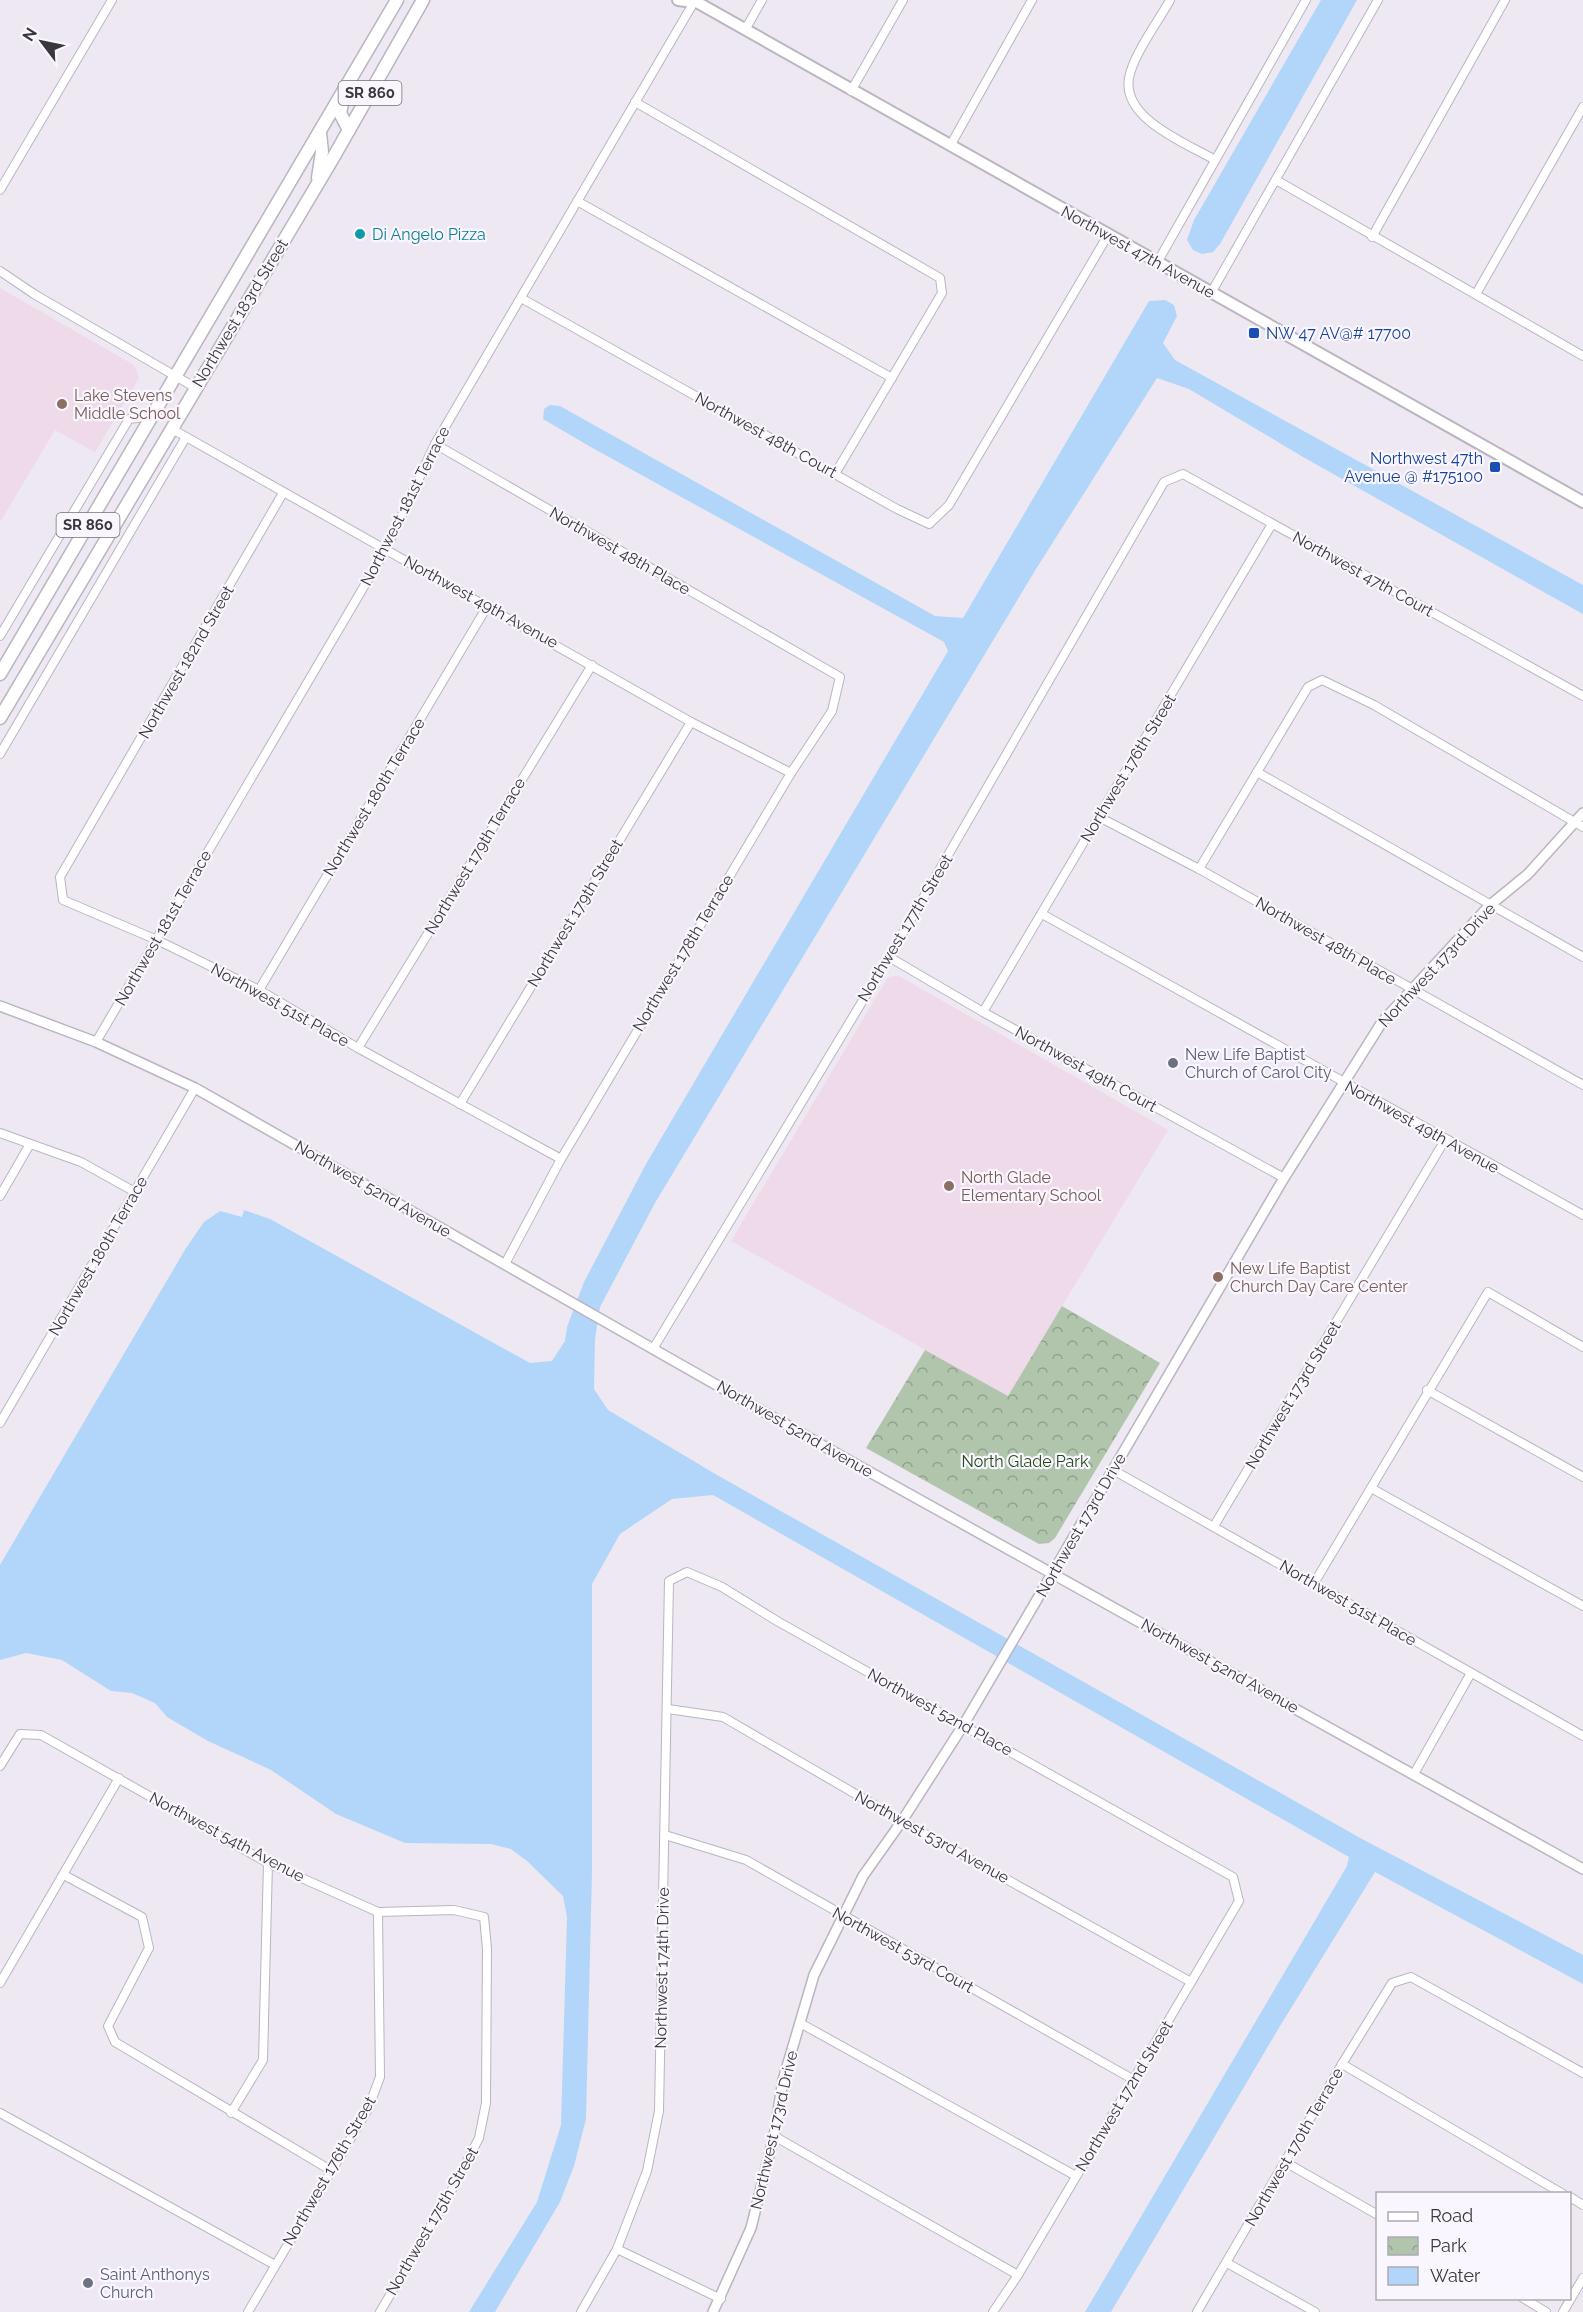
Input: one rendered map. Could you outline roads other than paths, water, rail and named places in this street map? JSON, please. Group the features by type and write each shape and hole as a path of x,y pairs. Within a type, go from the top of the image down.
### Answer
{"main road":[{"name":"Northwest 183rd Street","path":"0,674 398,0"},
{"name":"Northwest 183rd Street","path":"0,718 317,185 423,0"},
{"name":"Northwest 47th Avenue","path":"678,0 693,1 1583,502"},
{"path":"344,92 340,113 349,130"},
{"path":"317,185 322,152 320,133"}],"street":[{"path":"0,190 112,0"},
{"path":"745,30 762,0"},
{"path":"851,91 903,0"},
{"path":"950,146 1032,0"},
{"path":"1170,0 1139,55 1129,79 1130,98 1136,110 1147,120 1215,160"},
{"path":"1157,263 1306,0"},
{"path":"1210,292 1378,0"},
{"path":"1372,237 1505,0"},
{"name":"Northwest 181st Terrace","path":"96,1041 386,549 435,444 693,1"},
{"path":"635,102 940,278 942,293 835,474"},
{"path":"1476,294 1583,107"},
{"path":"1276,180 1372,237 1582,352"},
{"path":"577,201 892,378"},
{"name":"Northwest 48th Court","path":"521,298 897,509 929,524 949,505 1108,235"},
{"path":"0,271 196,388"},
{"path":"0,636 129,419 152,417"},
{"name":"Northwest 49th Avenue","path":"172,429 283,493 488,605 691,722 790,773"},
{"path":"0,754 186,438"},
{"name":"Northwest 48th Place","path":"435,444 806,659"},
{"name":"Northwest 47th Court","path":"1152,503 1164,482 1183,474 1583,696"},
{"name":"Northwest 182nd Street","path":"89,831 283,493"},
{"name":"Northwest 177th Street","path":"653,1348 889,957 1152,503"},
{"name":"Northwest 176th Street","path":"983,1012 1272,524"},
{"name":"Northwest 180th Terrace","path":"260,990 488,605"},
{"name":"Northwest 178th Terrace","path":"505,1264 561,1159 790,773 832,711 840,677 806,659"},
{"name":"Northwest 179th Terrace","path":"358,1048 592,664"},
{"path":"1199,868 1308,687 1322,680 1374,705 1579,825"},
{"name":"Northwest 179th Street","path":"460,1104 691,722"},
{"path":"1257,772 1489,906 1583,957"},
{"name":"Northwest 173rd Drive","path":"713,2312 751,2228 774,2136 783,2080 814,1975 863,1876 902,1821 964,1724 1284,1178 1382,1022 1489,906 1528,874 1579,825 1583,813"},
{"name":"Northwest 48th Place","path":"1099,817 1199,868 1583,1085"},
{"name":"Northwest 51st Place","path":"89,831 60,877 63,900 156,940 260,990 358,1048 561,1159"},
{"name":"Northwest 49th Avenue","path":"1042,914 1343,1084 1583,1215"},
{"name":"Northwest 49th Court","path":"889,957 983,1012 1284,1178"},
{"name":"Northwest 52nd Avenue","path":"0,1006 96,1041 195,1088 568,1301 1583,1869"},
{"name":"Northwest 180th Terrace","path":"0,1423 195,1088"},
{"path":"0,1133 81,1162 135,1191"},
{"name":"Northwest 173rd Street","path":"1214,1526 1445,1140"},
{"path":"0,1196 30,1144"},
{"path":"1313,1585 1427,1390 1488,1292 1583,1347"},
{"path":"1427,1390 1583,1477"},
{"name":"Northwest 51st Place","path":"1113,1470 1583,1736"},
{"path":"1371,1488 1583,1606"},
{"name":"Northwest 52nd Place","path":"666,1607 669,1581 687,1572 722,1587 777,1621 1233,1877"},
{"name":"Northwest 174th Drive","path":"581,2312 617,2249 646,2171 659,2111 668,1709 666,1607"},
{"path":"1414,1774 1471,1673"},
{"name":"Northwest 53rd Avenue","path":"668,1709 723,1717 902,1821 1191,1982"},
{"name":"Northwest 54th Avenue","path":"0,1766 20,1734 41,1735 268,1863 378,1912 454,1910 484,1917 487,1949"},
{"path":"0,1983 119,1778"},
{"name":"Northwest 53rd Court","path":"665,1835 746,1860 1134,2080"},
{"path":"231,2113 262,2060 268,1863"},
{"path":"64,1875 142,1917 149,1948 108,2026 115,2042 332,2171"},
{"name":"Northwest 172nd Street","path":"993,2312 1018,2275 1239,1901 1233,1877"},
{"name":"Northwest 176th Street","path":"248,2312 368,2109 380,2077 378,1912"},
{"name":"Northwest 175th Street","path":"380,2312 454,2186 479,2138 486,2103 487,1949"},
{"name":"Northwest 170th Terrace","path":"1197,2312 1392,1983 1411,1977 1583,2073"},
{"path":"800,2023 1077,2176"},
{"path":"1342,2064 1561,2192"},
{"path":"0,2112 275,2265"},
{"path":"774,2136 1018,2275"},
{"path":"1285,2162 1376,2214"},
{"path":"617,2249 720,2300"},
{"path":"1227,2263 1315,2312"},
{"path":"1571,2298 1583,2278"},
{"path":"1526,2300 1546,2312"}],"water":[{"path":"1321,0 1357,0 1220,244 1213,252 1202,254 1193,250 1187,240 1194,220"},
{"path":"1165,300 1174,305 1177,316 1163,343 1175,360 1583,585 1583,614 1303,457 1189,389 1157,378 1036,569 655,1203 600,1307 595,1339 594,1389 608,1410 717,1475 1362,1839 1583,1955 1583,1984 1375,1872 1280,2026 1111,2312 1085,2312 1347,1866 1349,1857 713,1495 672,1499 620,1534 592,1584 592,1872 586,2119 574,2166 560,2202 495,2312 469,2312 537,2202 561,2125 567,1917 563,1896 527,1861 511,1849 491,1844 405,1843 336,1814 271,1770 208,1741 167,1717 155,1703 132,1693 111,1691 62,1660 26,1653 0,1660 0,1565 186,1248 204,1222 220,1211 242,1217 244,1210 270,1219 530,1363 552,1361 565,1341 567,1327 584,1282 646,1164 948,651 944,642 543,419 544,409 550,405 560,406 935,616 963,618 1149,301"}],"place":[{"name":"Di Angelo Pizza","path":"360,234"},
{"name":"NW 47 AV@# 17700","path":"1254,333"},
{"name":"Lake Stevens Middle School","path":"62,404"},
{"name":"Northwest 47th Avenue @ #175100","path":"1495,467"},
{"name":"New Life Baptist Church of Carol City","path":"1173,1063"},
{"name":"North Glade Elementary School","path":"949,1186"},
{"name":"New Life Baptist Church Day Care Center","path":"1218,1277"},
{"name":"Saint Anthonys Church","path":"88,2283"}],"park label":[{"name":"North Glade Park","path":"1025,1461"}]}
